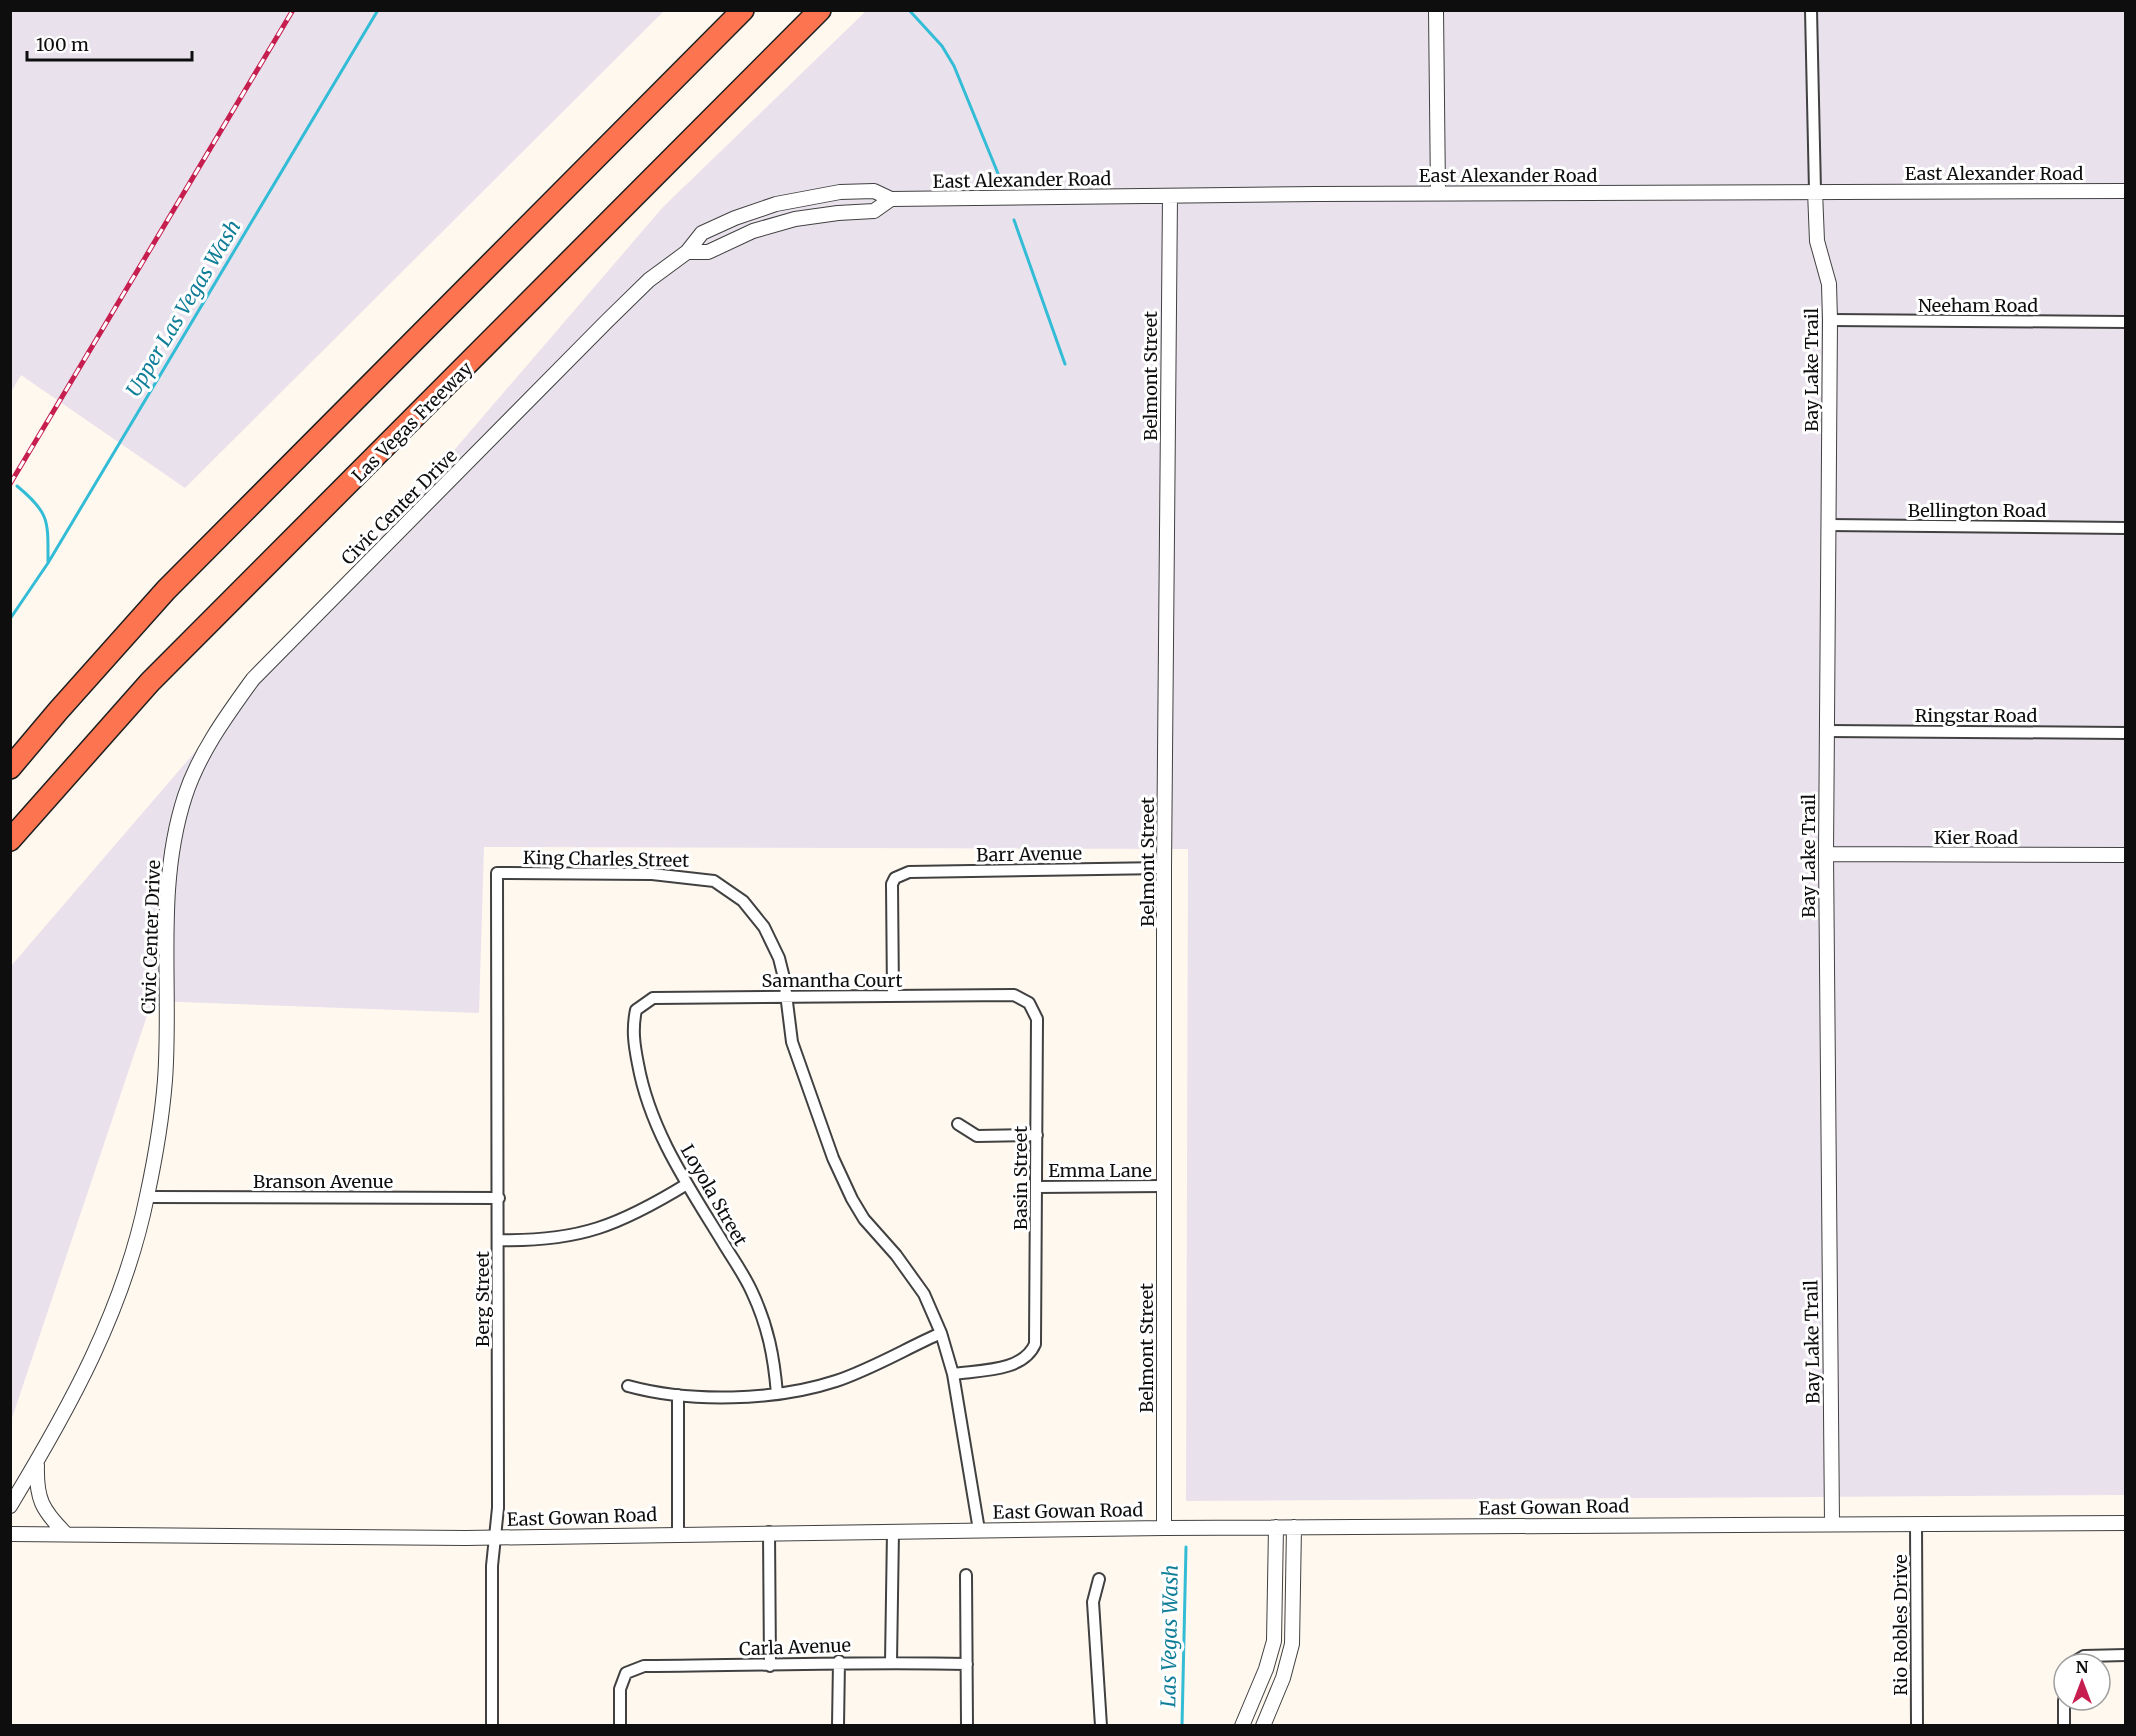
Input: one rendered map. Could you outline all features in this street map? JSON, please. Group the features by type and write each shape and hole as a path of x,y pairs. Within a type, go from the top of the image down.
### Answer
{"highway":[{"path":"10,768 166,590 743,10"},
{"name":"Las Vegas Freeway","path":"10,840 47,795 150,682 820,10"}],"street":[{"path":"1436,10 1438,193"},
{"path":"1811,10 1815,191"},
{"name":"East Alexander Road","path":"687,252 702,233 776,204 806,197 874,190 891,200 1438,193 2126,191"},
{"name":"Bay Lake Trail","path":"1815,191 1817,241 1829,284 1830,320 1826,854 1832,1523"},
{"name":"Belmont Street","path":"1164,1528 1164,868 1170,196"},
{"name":"East Alexander Road","path":"687,252 708,252 753,231 795,219 874,211 891,200"},
{"name":"Civic Center Drive","path":"10,1506 91,1365 124,1284 147,1197 165,1080 168,872 185,796 218,728 253,679 607,321 649,280 687,252"},
{"name":"Neeham Road","path":"1830,320 2126,322"},
{"name":"Bellington Road","path":"1828,525 2126,528"},
{"name":"Ringstar Road","path":"1826,731 2126,733"},
{"name":"Kier Road","path":"1826,854 2126,855"},
{"name":"Barr Avenue","path":"893,996 892,884 895,878 909,872 1164,868"},
{"name":"King Charles Street","path":"497,873 652,874 714,881 743,901 764,927 779,958 792,1042 842,1179 864,1219 896,1255 924,1294 941,1333 953,1374 979,1530"},
{"name":"Berg Street","path":"492,1725 492,1566 498,1508 497,873"},
{"name":"Samantha Court","path":"636,1010 653,998 1014,995 1029,1003"},
{"name":"Basin Street","path":"953,1374 1015,1364 1031,1354 1035,1344 1037,1019 1029,1003"},
{"name":"Loyola Street","path":"636,1010 632,1029 644,1094 659,1132 687,1184 751,1289 766,1324 774,1357 777,1394"},
{"path":"958,1124 977,1136 1037,1135"},
{"path":"499,1240 529,1241 588,1232 639,1213 687,1184"},
{"name":"Emma Lane","path":"1037,1187 1163,1186"},
{"name":"Branson Avenue","path":"147,1197 499,1198"},
{"path":"628,1386 661,1395 777,1394 802,1391 838,1380 941,1333"},
{"path":"678,1395 678,1533"},
{"path":"37,1462 37,1495 42,1506 66,1534"},
{"name":"East Gowan Road","path":"10,1534 495,1538 678,1533 1164,1528 2126,1523"},
{"name":"Rio Robles Drive","path":"1916,1524 1917,1725"},
{"path":"1242,1725 1266,1670 1274,1641 1276,1527"},
{"path":"1263,1725 1290,1655 1294,1610 1294,1527"},
{"path":"891,1662 893,1531"},
{"path":"769,1532 770,1666"},
{"path":"966,1575 968,1725"},
{"path":"1099,1579 1093,1602 1101,1725"},
{"path":"838,1661 838,1725"},
{"name":"Carla Avenue","path":"620,1725 620,1689 626,1674 644,1666 770,1666 838,1661 967,1664"}],"shaded area":[{"path":"11,10 664,11 185,488 21,375 11,392"},
{"path":"866,11 2125,11 2125,1495 1186,1501 1188,849 484,847 479,1013 152,1001 11,1421 11,966 663,207"}],"waterway":[{"name":"Upper Las Vegas Wash","path":"10,619 48,563 378,10"},
{"name":"Las Vegas Wash","path":"909,10 942,46 954,66 999,176"},
{"name":"Las Vegas Wash","path":"1014,220 1065,364"},
{"path":"17,486 36,504 45,519 48,562"},
{"name":"Las Vegas Wash","path":"1182,1726 1186,1547"}],"railway":[{"path":"10,484 293,10"}]}
